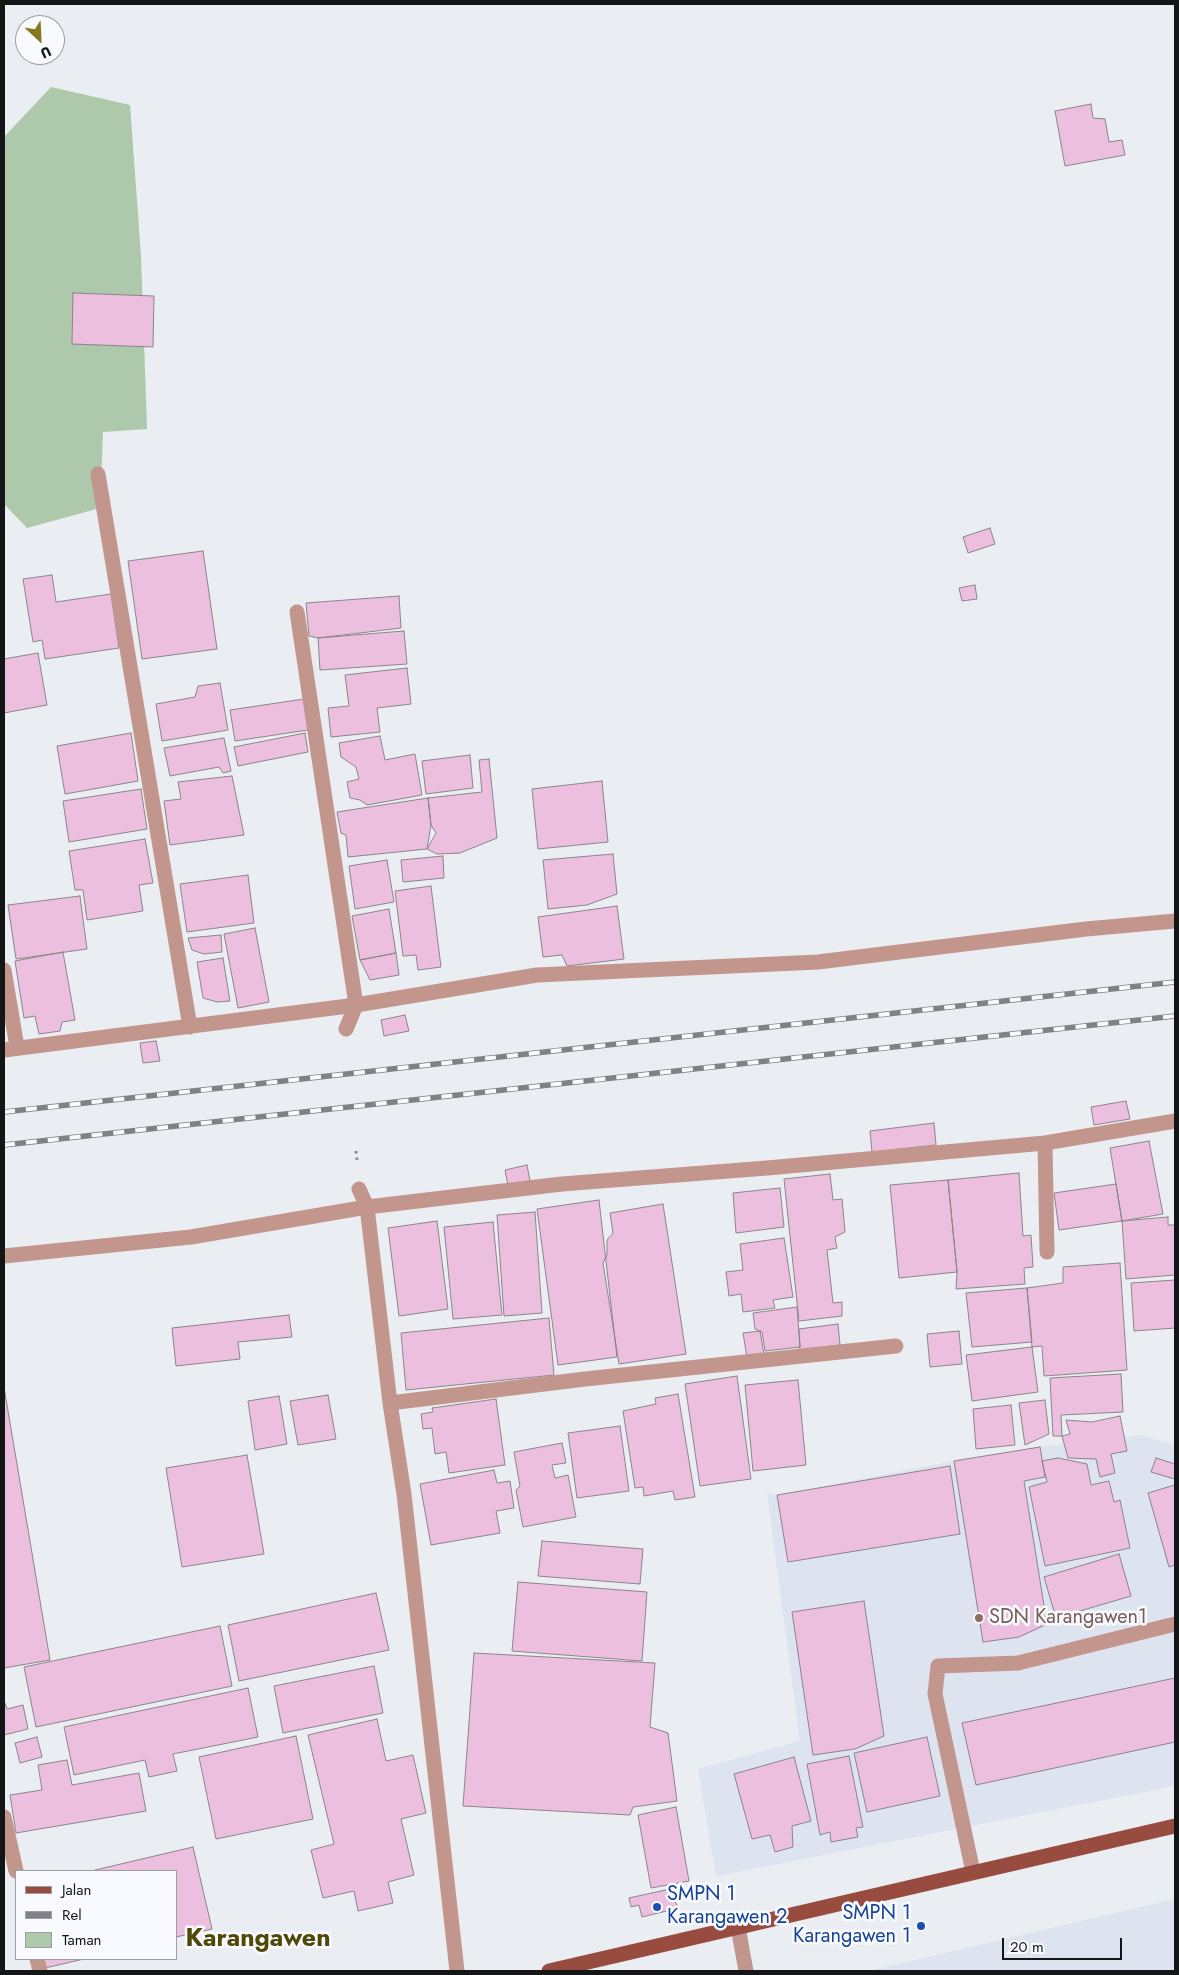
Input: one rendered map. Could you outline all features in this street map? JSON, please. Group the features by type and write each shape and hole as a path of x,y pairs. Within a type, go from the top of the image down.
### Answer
{"main road":[{"path":"549,1971 1175,1826"}],"street":[{"path":"98,474 190,1027"},
{"path":"297,612 356,1005 346,1029"},
{"path":"4,970 10,1048 356,1005 537,975 818,962 1175,920"},
{"path":"4,1256 191,1237 367,1207 562,1184 1046,1143 1175,1122"},
{"path":"1046,1143 1047,1252"},
{"path":"359,1189 367,1207 390,1403 404,1494 457,1971"},
{"path":"390,1403 595,1378 896,1346"},
{"path":"973,1872 935,1694 938,1666 1018,1663 1175,1624"},
{"path":"4,1817 16,1870"},
{"path":"738,1927 746,1971"}],"shaded area":[{"name":"SDN Karangawen1","path":"1140,1435 1175,1445 1175,1786 716,1876 698,1769 800,1741 767,1493 777,1495 954,1461 1040,1447"},
{"path":"1175,1899 1175,1971 869,1971"}],"green space":[{"path":"51,87 130,105 141,255 147,429 103,432 100,508 27,528 4,504 4,137"}],"building":[{"path":"1091,104 1093,118 1105,119 1109,142 1122,140 1125,155 1065,166 1055,111"},
{"path":"73,293 154,296 153,347 72,344"},
{"path":"990,528 995,544 968,553 963,537"},
{"path":"203,551 217,649 142,659 128,561"},
{"path":"52,575 56,602 111,594 119,648 45,659 42,640 33,642 23,579"},
{"path":"975,585 977,599 962,601 959,588"},
{"path":"399,596 401,628 318,638 309,636 306,603"},
{"path":"404,631 407,664 320,670 318,638"},
{"path":"38,653 47,705 4,713 4,659"},
{"path":"407,668 411,704 377,708 380,732 331,737 328,708 349,706 345,675"},
{"path":"220,683 228,730 162,741 156,704 195,697 198,686"},
{"path":"304,699 308,730 235,741 230,710"},
{"path":"131,733 138,781 65,794 57,746"},
{"path":"305,733 308,752 238,766 234,747"},
{"path":"380,736 385,760 415,754 422,795 367,805 360,800 350,798 347,782 359,779 356,767 341,757 339,743"},
{"path":"224,738 231,771 223,773 219,767 170,776 164,748"},
{"path":"470,755 473,788 426,794 422,761"},
{"path":"489,759 497,838 460,853 437,854 427,849 436,833 431,825 428,798 482,792 479,760"},
{"path":"232,776 244,835 170,845 164,801 181,799 178,782"},
{"path":"602,781 608,842 538,849 532,789"},
{"path":"141,789 147,829 69,842 63,801"},
{"path":"428,798 431,825 427,849 348,857 346,835 341,833 337,812"},
{"path":"145,839 153,883 139,885 143,911 87,920 83,890 75,890 69,851"},
{"path":"613,854 617,894 587,905 548,909 543,860"},
{"path":"443,856 444,878 403,882 401,860"},
{"path":"387,860 394,902 355,909 349,866"},
{"path":"248,875 254,923 187,932 180,884"},
{"path":"431,886 441,967 418,970 416,955 403,956 395,891"},
{"path":"80,896 87,949 16,959 8,905"},
{"path":"617,906 624,959 567,966 562,955 543,957 538,917"},
{"path":"389,909 396,953 360,960 352,916"},
{"path":"255,928 269,1002 238,1008 224,934"},
{"path":"221,935 222,952 204,954 192,950 188,938"},
{"path":"63,952 75,1020 62,1022 60,1031 39,1034 35,1016 24,1018 15,961"},
{"path":"396,953 399,975 370,980 360,960"},
{"path":"223,958 230,1001 217,1002 203,998 197,962"},
{"path":"405,1015 409,1031 384,1036 381,1020"},
{"path":"156,1041 160,1061 143,1063 140,1043"},
{"path":"1126,1101 1130,1119 1094,1125 1091,1107"},
{"path":"934,1123 936,1145 872,1152 870,1131"},
{"path":"1149,1141 1163,1214 1122,1221 1110,1148"},
{"path":"527,1165 530,1181 508,1186 505,1170"},
{"path":"1019,1173 1023,1236 1031,1235 1033,1267 1024,1268 1025,1284 956,1289 957,1272 948,1180"},
{"path":"830,1174 833,1200 842,1199 845,1232 835,1237 837,1248 827,1250 833,1303 842,1302 842,1316 799,1321 784,1179"},
{"path":"948,1180 957,1272 899,1278 890,1185"},
{"path":"1116,1184 1122,1221 1059,1230 1054,1193"},
{"path":"780,1188 784,1227 736,1233 733,1193"},
{"path":"599,1200 617,1357 558,1365 537,1209"},
{"path":"663,1204 686,1354 619,1364 603,1263 607,1255 607,1240 613,1233 610,1213"},
{"path":"535,1212 542,1313 504,1316 497,1215"},
{"path":"1168,1217 1168,1225 1175,1225 1175,1275 1126,1279 1122,1221"},
{"path":"437,1221 448,1309 399,1316 388,1228"},
{"path":"493,1222 502,1315 453,1319 444,1227"},
{"path":"784,1238 793,1297 773,1300 775,1308 743,1312 741,1294 729,1296 726,1272 743,1270 740,1244"},
{"path":"1120,1263 1127,1370 1044,1376 1042,1346 1032,1347 1027,1288 1063,1283 1063,1267"},
{"path":"1175,1280 1175,1328 1134,1331 1131,1283"},
{"path":"1027,1288 1032,1342 972,1347 966,1293"},
{"path":"797,1307 800,1347 765,1351 762,1332 755,1329 753,1313"},
{"path":"289,1315 292,1337 238,1342 240,1359 176,1366 172,1328"},
{"path":"549,1318 554,1375 406,1390 401,1333"},
{"path":"838,1324 840,1345 798,1350 800,1347 799,1329"},
{"path":"760,1331 764,1355 747,1358 743,1333"},
{"path":"959,1331 962,1364 930,1367 927,1334"},
{"path":"1032,1347 1038,1392 972,1401 966,1355"},
{"path":"1121,1374 1123,1412 1061,1415 1062,1436 1053,1436 1050,1378"},
{"path":"737,1376 751,1479 700,1486 685,1384"},
{"path":"798,1380 806,1465 753,1471 745,1385"},
{"path":"4,1387 50,1660 4,1668"},
{"path":"678,1394 695,1497 675,1500 673,1491 644,1496 643,1487 635,1488 623,1411 656,1404 655,1398"},
{"path":"328,1395 336,1439 298,1445 290,1401"},
{"path":"279,1396 287,1444 255,1450 248,1401"},
{"path":"496,1399 505,1465 449,1473 446,1452 435,1454 432,1428 423,1429 421,1414 433,1412 432,1408"},
{"path":"1045,1400 1049,1434 1025,1445 1019,1403"},
{"path":"1011,1405 1015,1445 976,1449 973,1409"},
{"path":"1120,1416 1127,1451 1111,1454 1115,1473 1100,1477 1096,1459 1068,1458 1062,1436 1070,1434 1066,1420 1092,1422"},
{"path":"620,1426 629,1491 577,1498 568,1433"},
{"path":"562,1443 566,1463 552,1465 555,1478 568,1475 576,1517 523,1527 516,1490 520,1486 514,1452"},
{"path":"1040,1447 1045,1477 1024,1481 1047,1624 1019,1637 983,1642 954,1461"},
{"path":"247,1455 264,1554 182,1567 166,1468"},
{"path":"1058,1458 1087,1464 1091,1485 1109,1481 1114,1502 1120,1500 1130,1548 1045,1566 1029,1487 1047,1482 1042,1461"},
{"path":"1156,1458 1175,1464 1175,1479 1151,1472"},
{"path":"950,1466 960,1534 788,1562 777,1495"},
{"path":"494,1470 497,1483 510,1481 514,1508 496,1511 500,1533 431,1545 420,1484"},
{"path":"1175,1485 1175,1565 1169,1567 1148,1493"},
{"path":"542,1541 643,1549 640,1584 538,1576"},
{"path":"1119,1554 1131,1596 1056,1618 1044,1577"},
{"path":"518,1582 647,1592 642,1661 512,1651"},
{"path":"376,1593 389,1650 239,1681 228,1625"},
{"path":"864,1601 884,1736 855,1749 813,1755 792,1612"},
{"path":"220,1626 232,1686 36,1727 24,1667"},
{"path":"474,1653 655,1663 650,1727 668,1733 677,1801 633,1807 630,1815 463,1806"},
{"path":"374,1666 383,1713 283,1733 274,1686"},
{"path":"1175,1678 1175,1742 976,1785 962,1723"},
{"path":"248,1688 258,1737 173,1754 177,1771 149,1777 145,1760 74,1775 64,1727"},
{"path":"4,1703 7,1709 23,1705 28,1729 4,1735"},
{"path":"377,1719 386,1761 413,1755 426,1813 401,1819 414,1875 388,1882 393,1903 358,1911 354,1891 323,1898 311,1850 334,1844 308,1735"},
{"path":"296,1736 313,1819 216,1839 199,1757"},
{"path":"37,1737 42,1757 20,1763 15,1743"},
{"path":"927,1737 940,1796 867,1812 854,1753"},
{"path":"849,1756 863,1827 856,1828 858,1837 831,1842 830,1832 820,1835 807,1764"},
{"path":"794,1757 811,1821 792,1826 793,1847 775,1852 770,1835 752,1839 734,1774"},
{"path":"67,1760 72,1785 139,1773 146,1811 16,1833 10,1795 42,1790 38,1765"},
{"path":"676,1807 689,1881 651,1888 638,1815"},
{"path":"193,1847 212,1929 178,1937 178,1870 95,1870"},
{"path":"679,1887 681,1897 673,1899 679,1908 642,1917 639,1905 631,1907 629,1898"},
{"path":"43,1960 80,1960 45,1968"}],"railway":[{"path":"4,1112 1175,982"},
{"path":"4,1145 1175,1016"}],"place":[{"name":"SDN Karangawen1","path":"979,1618"},
{"name":"SMPN 1 Karangawen 2","path":"657,1907"},
{"name":"SMPN 1 Karangawen 1","path":"921,1926"}],"district":[{"name":"Karangawen","path":"258,1940"}]}
